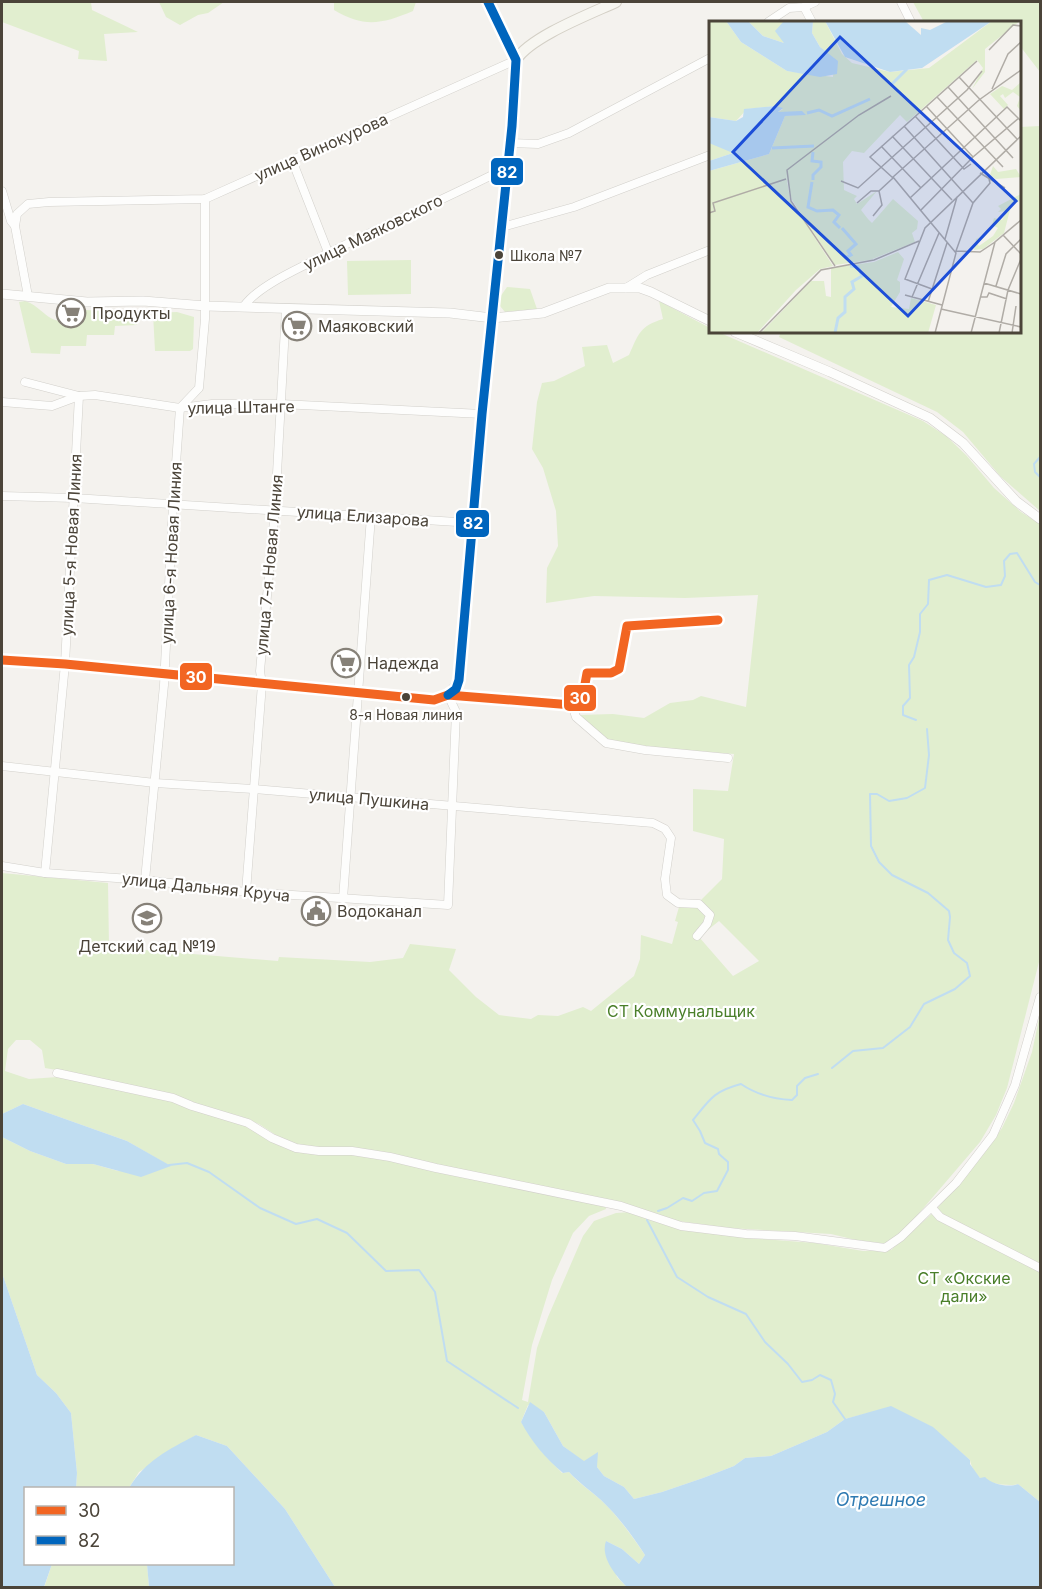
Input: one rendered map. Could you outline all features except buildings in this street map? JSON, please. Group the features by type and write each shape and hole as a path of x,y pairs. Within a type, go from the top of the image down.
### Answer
{"main road":[{"name":"улица Винокурова","path":"516,60 535,42 616,2"},
{"path":"2,660 65,664 434,700 456,689 459,680 516,60"}],"street":[{"path":"488,2 516,60"},
{"path":"770,21 789,8 804,7 815,2"},
{"path":"901,2 910,21"},
{"path":"804,7 811,21"},
{"path":"510,143 538,144 569,133 709,59"},
{"name":"улица Винокурова","path":"15,226 17,214 28,204 205,199 516,60"},
{"path":"502,227 574,207 709,156"},
{"path":"292,160 328,252"},
{"name":"улица Маяковского","path":"244,306 248,300 283,276 328,252 507,167"},
{"path":"2,191 15,226 28,296"},
{"path":"180,408 199,388 206,306 205,199"},
{"path":"626,288 647,275 709,251"},
{"path":"2,294 87,302 143,301 206,306 450,313 492,318 543,314 609,288 626,288 651,292 709,320"},
{"name":"улица 7-я Новая Линия","path":"246,892 261,684 260,671 275,510 286,309"},
{"path":"737,333 930,418 963,443 1017,501 1041,519"},
{"path":"25,382 79,396"},
{"name":"улица Штанге","path":"2,402 52,406 79,396 96,395 180,408 212,404 281,404 482,414"},
{"name":"улица 5-я Новая Линия","path":"45,873 65,664 79,396"},
{"name":"улица 6-я Новая Линия","path":"145,880 164,674 172,505 180,408"},
{"name":"улица Елизарова","path":"2,496 74,498 473,523"},
{"path":"343,899 371,516"},
{"path":"450,807 456,712 448,695 572,705 583,695 587,673 611,673 619,669 627,626 718,621"},
{"path":"572,705 576,717 606,743 645,750 728,758"},
{"name":"улица Пушкина","path":"2,766 155,783 653,822 665,829 671,838 665,879 667,896 674,902 699,904 710,915 707,924 697,936"},
{"name":"улица Дальняя Круча","path":"2,866 45,873 145,880 246,892 448,905 450,807"},
{"path":"57,1072 173,1098 248,1123 272,1138 296,1148 352,1151 390,1157 455,1173 621,1206 681,1226 746,1234 795,1236 885,1248 895,1243 956,1183 993,1135 1015,1085 1041,997"},
{"path":"932,1208 940,1217 1041,1268"}],"green space":[{"path":"2,2 91,2 92,10 138,32 104,34 107,61 78,59 79,51 2,22"},
{"path":"159,2 224,2 208,13 198,15 180,25 166,17"},
{"path":"334,2 416,2 413,11 392,19 364,22 334,10"},
{"path":"913,2 1040,2 1040,72 1021,47 1021,21 923,21"},
{"path":"1040,126 1040,511 1001,477 963,432 937,412 779,337 781,333 1021,333 1021,127"},
{"path":"411,260 411,294 348,295 347,261"},
{"path":"507,287 530,289 537,309 505,312 500,306 500,297"},
{"path":"25,301 58,321 81,319 81,310 137,311 137,325 115,326 114,335 87,335 86,346 61,346 60,354 31,353 19,302"},
{"path":"659,301 709,327 709,333 720,333 923,421 946,436 966,455 994,488 1021,512 1040,524 1040,958 1007,1088 996,1115 980,1142 903,1232 888,1244 831,1234 729,1228 678,1221 360,1149 301,1146 285,1141 259,1124 240,1116 45,1068 42,1050 30,1040 16,1040 8,1049 5,1071 29,1079 58,1077 174,1101 243,1123 291,1149 352,1153 605,1205 606,1209 589,1216 573,1233 552,1280 532,1345 522,1400 528,1402 537,1348 548,1317 583,1236 594,1221 616,1213 631,1212 678,1228 747,1238 815,1243 863,1251 891,1250 935,1211 985,1152 1002,1128 1014,1103 1032,1052 1040,1014 1040,1502 1018,1484 998,1484 982,1479 975,1472 970,1460 930,1426 891,1407 845,1419 827,1432 771,1456 745,1458 734,1466 703,1478 634,1499 624,1487 604,1476 597,1467 584,1462 563,1446 544,1412 528,1405 521,1422 542,1452 562,1473 569,1472 607,1506 645,1555 639,1564 622,1549 606,1541 617,1577 627,1587 335,1587 285,1509 227,1446 196,1435 139,1472 130,1487 76,1487 77,1473 71,1413 56,1393 37,1375 2,1273 2,1137 30,1151 66,1164 93,1164 118,1171 170,1166 127,1141 23,1104 2,1114 2,873 108,883 109,947 278,961 279,957 370,962 403,958 410,944 456,949 449,970 476,997 499,1015 531,1019 538,1015 558,1016 583,1007 591,1011 634,976 640,959 641,935 672,944 681,900 699,902 722,879 724,839 693,831 693,789 728,791 734,754 656,748 610,741 578,715 613,714 644,718 670,703 693,700 701,696 746,707 758,595 685,598 594,596 546,603 547,568 558,546 556,511 543,468 532,449 537,402 542,383 554,381 585,366 582,347 607,345 613,363 629,355 641,331 649,324 663,319","holes":["719,921 759,961 733,976 699,937"]},
{"path":"177,312 194,317 193,349 190,351 155,351 153,313"},
{"path":"52,1565 147,1565 149,1587 44,1588"}],"water":[{"path":"23,1104 127,1141 171,1166 141,1177 93,1164 66,1164 30,1151 2,1137 2,1114"},
{"path":"2,1273 37,1375 56,1393 71,1413 77,1473 76,1487 24,1487 24,1565 52,1565 44,1587 2,1587"},
{"name":"Отрешное","path":"530,1402 544,1412 563,1446 584,1461 598,1452 597,1467 604,1476 624,1487 634,1499 703,1478 734,1466 745,1458 771,1456 827,1432 845,1419 891,1406 933,1427 970,1460 970,1464 980,1478 985,1477 991,1482 1005,1485 1018,1484 1040,1502 1040,1587 627,1587 607,1560 606,1541 622,1549 639,1564 645,1555 607,1506 569,1472 563,1473 557,1468 534,1443 521,1422"},
{"path":"196,1435 227,1446 285,1509 335,1587 149,1587 147,1565 234,1565 234,1487 130,1487 150,1463"}],"waterway":[{"path":"1040,457 1034,464 1035,472 1040,477"},
{"path":"916,720 903,715 903,706 910,698 909,665 914,657 920,632 920,614 928,604 929,580 947,575 986,587 1001,585 1005,576 1004,561 1010,554 1017,553 1035,582 1040,585"},
{"path":"832,1068 853,1051 883,1048 910,1027 924,1004 955,989 970,976 967,963 954,953 948,940 949,911 928,893 892,875 879,862 871,846 870,794 877,794 889,801 907,798 925,788 929,755 927,729"},
{"path":"658,1211 683,1198 692,1201 704,1193 717,1191 728,1170 728,1162 719,1154 718,1149 705,1143 693,1120 713,1097 741,1084 766,1096 792,1100 797,1095 797,1086 805,1078 818,1074"},
{"path":"169,1165 187,1163 209,1172 260,1208 296,1224 317,1219 347,1233 386,1271 419,1270 435,1292 447,1361 518,1408"},
{"path":"647,1220 677,1277 708,1297 746,1314 765,1342 788,1364 802,1382 820,1375 831,1380 835,1394 833,1402 845,1419"}],"transit line":[{"name":"82","path":"448,695 456,689 459,680 482,414 512,126 516,60 488,2"},
{"name":"30","path":"2,660 65,664 434,700 448,695 572,705 583,695 587,673 611,673 619,669 627,626 718,620"}],"place":[{"name":"Школа №7","path":"499,255"},
{"name":"Продукты","path":"71,313"},
{"name":"Маяковский","path":"297,326"},
{"name":"Надежда","path":"346,663"},
{"name":"8-я Новая линия","path":"406,697"},
{"name":"Водоканал","path":"316,911"},
{"name":"Детский сад №19","path":"147,918"}],"park label":[{"name":"СТ Коммунальщик","path":"681,1011"},
{"name":"СТ «Окские дали»","path":"964,1287"}]}
